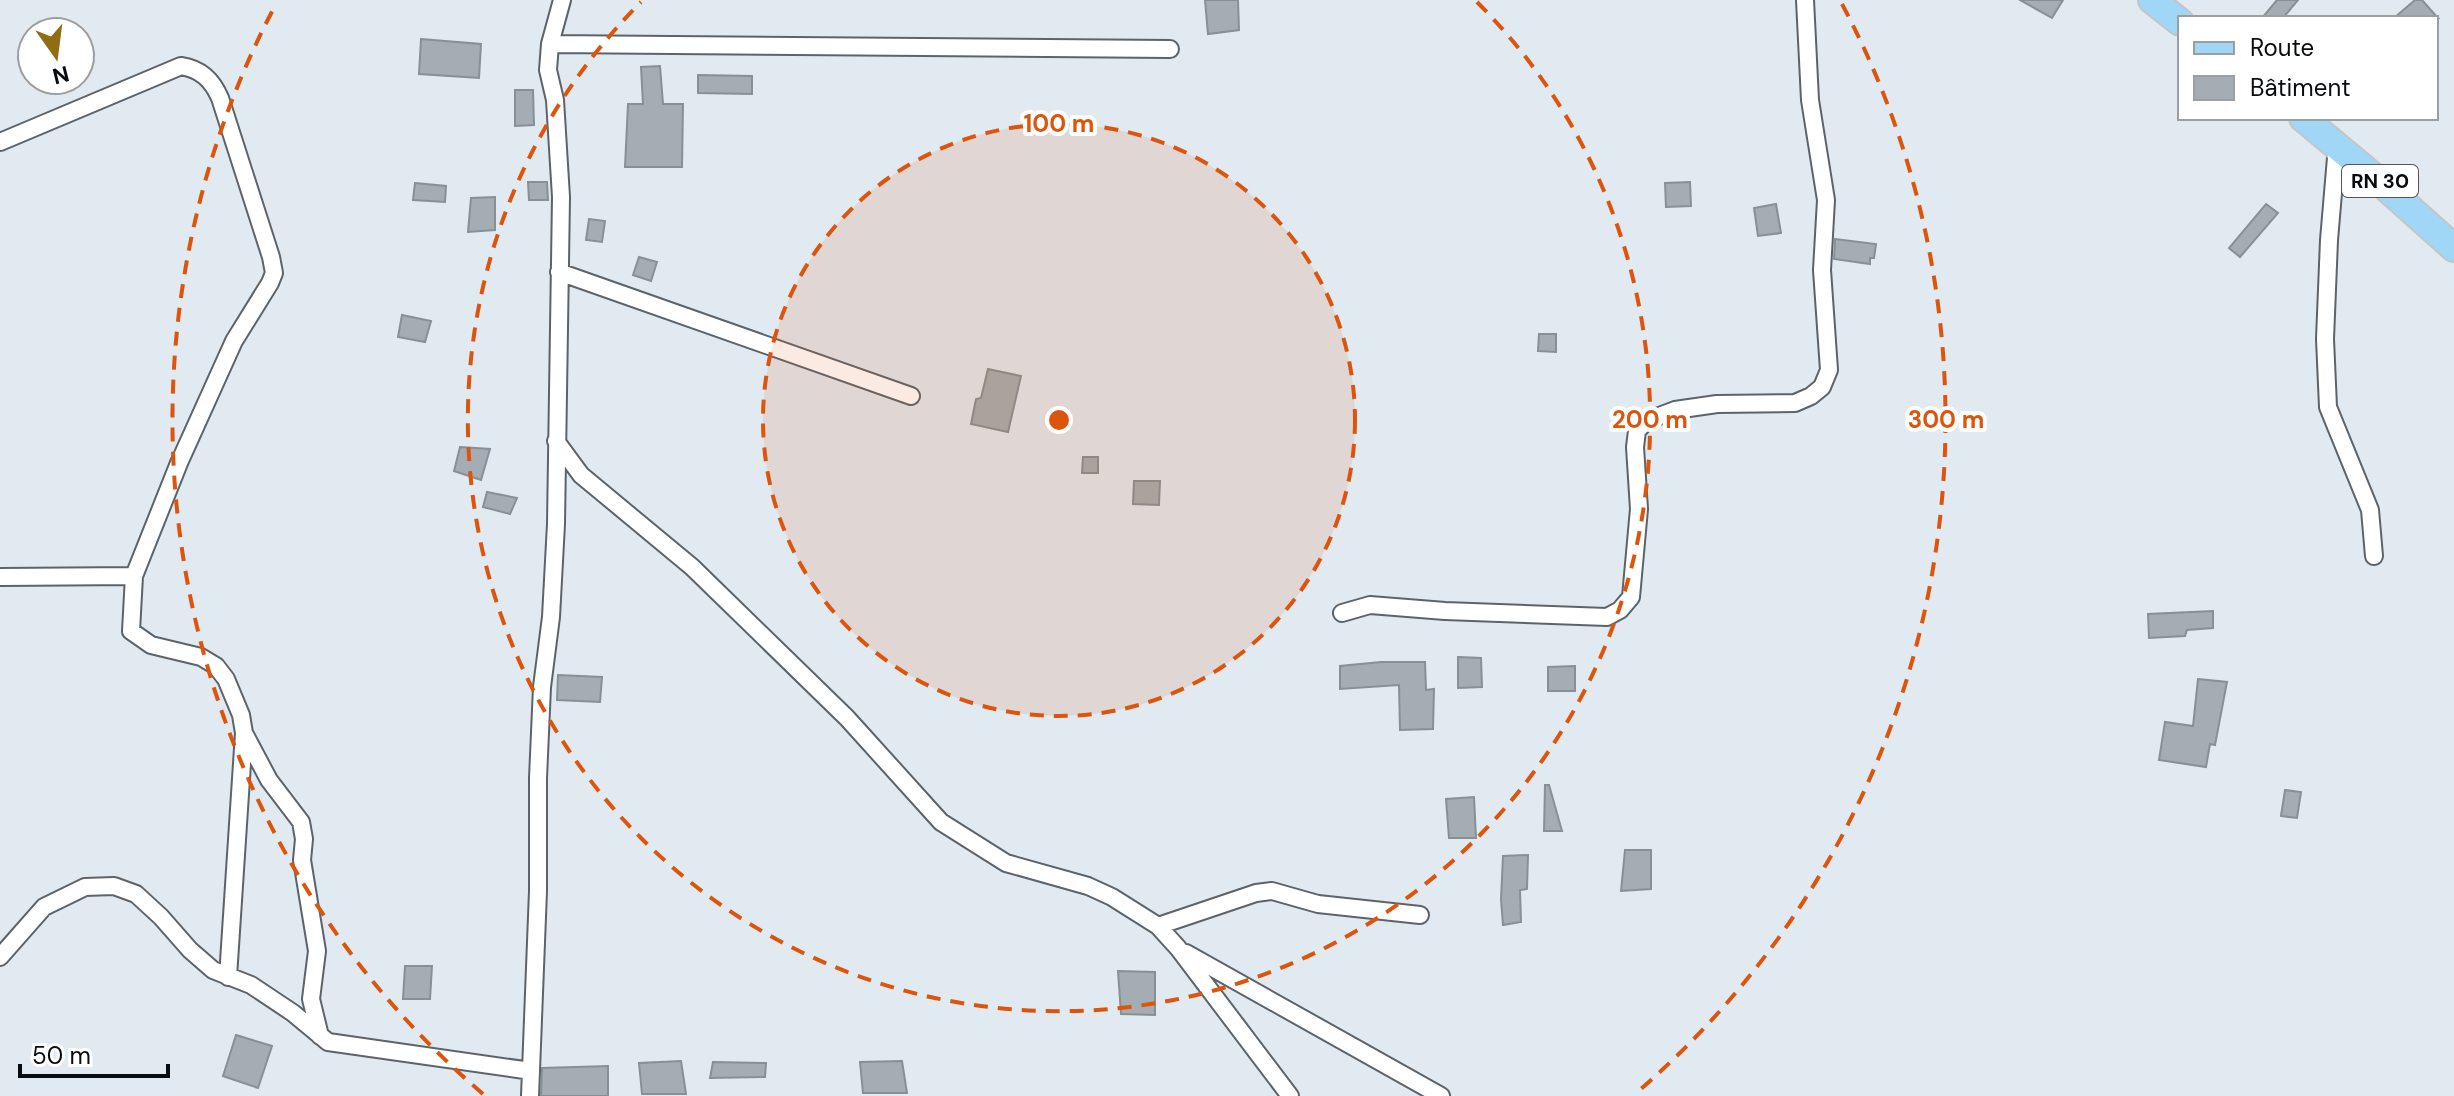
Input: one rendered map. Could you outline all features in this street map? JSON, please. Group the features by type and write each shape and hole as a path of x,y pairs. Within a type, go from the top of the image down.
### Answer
{"main road":[{"path":"2152,0 2178,20"},
{"name":"RN 30","path":"2305,120 2454,248"}],"street":[{"path":"530,1096 542,687 551,617 556,524 561,197 555,100 548,70 550,44 562,0"},
{"path":"1342,613 1370,605 1607,617 1620,610 1631,597 1639,509 1635,447 1637,431 1646,421 1675,410 1717,404 1795,403 1822,387 1829,370 1822,270 1826,200 1810,100 1805,0"},
{"path":"550,44 1170,49"},
{"path":"0,142 181,66 194,68 214,84 220,98 271,257 274,273 270,283 234,341 179,463 134,576 131,631 151,645 201,657 216,666 226,679 241,715 244,733 228,977"},
{"path":"2337,146 2325,339 2328,407 2370,510 2374,556"},
{"path":"559,272 911,396"},
{"path":"556,441 581,475 692,567 847,718 941,822 1006,863 1088,886 1158,926 1290,1096"},
{"path":"0,577 134,576"},
{"path":"244,733 269,780 301,822 304,839 302,860 317,951 311,999 320,1036"},
{"path":"0,957 44,907 85,887 114,886 136,894 213,970 251,985 338,1046 396,1051 531,1071"},
{"path":"1158,926 1256,893 1272,891 1318,904 1420,915"},
{"path":"1178,948 1441,1096"}],"building":[{"path":"1205,0 1238,0 1239,30 1208,34"},
{"path":"2020,0 2063,0 2052,18"},
{"path":"2277,0 2298,0 2285,16 2264,16"},
{"path":"2415,0 2422,0 2436,16 2396,16"},
{"path":"421,39 481,44 479,78 419,74"},
{"path":"660,66 663,104 683,104 682,167 625,167 628,104 643,104 641,67"},
{"path":"698,75 752,76 752,94 698,93"},
{"path":"515,90 533,90 534,125 515,126"},
{"path":"528,182 547,182 548,200 529,200"},
{"path":"1690,182 1691,206 1666,207 1665,183"},
{"path":"415,183 446,186 445,202 413,200"},
{"path":"495,197 495,230 468,232 471,198"},
{"path":"1776,204 1781,233 1758,236 1754,208"},
{"path":"2266,204 2278,213 2240,257 2229,248"},
{"path":"589,219 605,221 602,242 586,240"},
{"path":"1835,239 1876,244 1874,258 1870,258 1870,264 1834,259"},
{"path":"639,257 657,262 651,281 633,275"},
{"path":"402,315 431,321 425,342 398,337"},
{"path":"1539,334 1556,334 1556,352 1538,351"},
{"path":"988,369 1021,376 1008,432 971,424 976,399 981,398"},
{"path":"460,447 490,449 481,480 454,471"},
{"path":"1083,457 1098,457 1098,473 1082,473"},
{"path":"1134,481 1160,481 1159,505 1133,504"},
{"path":"487,492 517,498 510,514 483,507"},
{"path":"2213,611 2213,628 2187,630 2185,636 2149,638 2148,614"},
{"path":"1458,657 1481,658 1482,687 1458,688"},
{"path":"1425,662 1426,690 1434,689 1433,729 1400,730 1399,685 1340,689 1340,666"},
{"path":"1575,666 1575,691 1548,691 1548,667"},
{"path":"558,675 602,677 600,702 557,700"},
{"path":"2198,679 2227,682 2215,745 2210,744 2206,767 2159,760 2165,722 2193,726"},
{"path":"1545,785 1549,785 1562,831 1544,831"},
{"path":"2285,790 2301,792 2297,818 2281,816"},
{"path":"1474,797 1476,838 1449,838 1446,799"},
{"path":"1625,850 1651,850 1651,889 1621,891"},
{"path":"1528,855 1527,889 1520,890 1521,922 1503,925 1503,856"},
{"path":"405,966 432,966 430,999 403,999"},
{"path":"1118,971 1155,972 1155,1015 1121,1014"},
{"path":"236,1035 272,1046 258,1088 223,1076"},
{"path":"681,1061 686,1094 642,1094 639,1063"},
{"path":"902,1061 907,1093 863,1093 860,1062"},
{"path":"713,1062 766,1063 765,1077 710,1078"},
{"path":"608,1066 608,1096 541,1096 542,1068"}]}
